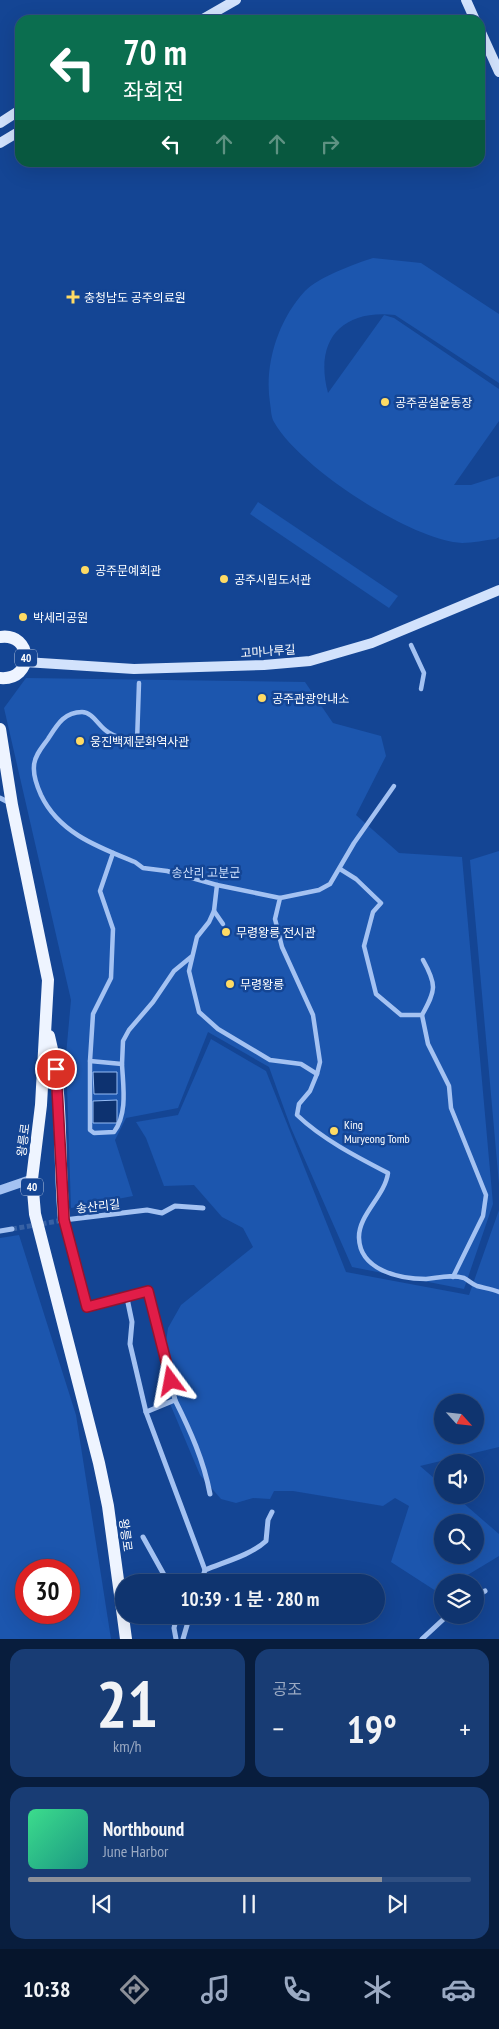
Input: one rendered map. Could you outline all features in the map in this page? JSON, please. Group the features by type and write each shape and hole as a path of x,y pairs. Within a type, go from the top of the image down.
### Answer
{"main road":[{"path":"210,15 236,0"},
{"path":"466,0 474,15"},
{"path":"485,41 499,72"},
{"path":"0,123 15,113"},
{"path":"0,143 15,135"},
{"name":"고마나루길","path":"25,662 134,669 264,665 310,661 372,643 499,590"},
{"name":"40","path":"0,638 9,637 20,643 26,655 25,662 19,673 6,679 0,678"},
{"name":"왕릉로","path":"0,729 12,805 48,980 41,1105 32,1179 35,1214 101,1471 108,1506 126,1639"},
{"path":"46,1022 54,1057 58,1089 64,1220"}],"street":[{"path":"411,645 424,672 421,688"},
{"path":"139,682 137,742 126,740 107,732 93,717 84,712 67,714 57,724 33,764 35,782 48,809 60,823 80,837 135,862 143,868 167,871 217,885 280,898 319,890 330,884 354,843 394,786"},
{"path":"0,798 12,805"},
{"path":"113,853 100,891 113,929 111,978 93,1014 90,1061 90,1130 94,1133 114,1132 119,1125 123,1108 123,1041 174,971 192,956"},
{"path":"340,869 356,879 381,903 373,912 364,946 376,994 401,1015 422,1016"},
{"path":"217,885 214,911 210,922 196,937 189,971 199,1012 218,1028 270,1060 301,1064 317,1074"},
{"path":"280,898 275,920 282,948 313,1015 320,1062 310,1091 299,1104 297,1115 306,1124 348,1151 388,1173 381,1193 368,1209 358,1237 364,1257 372,1266 395,1274 425,1279 464,1278 476,1285 499,1292"},
{"path":"214,911 223,924"},
{"path":"423,960 434,980 433,996 422,1016 428,1044 449,1086 451,1108 486,1195 483,1216 453,1277"},
{"path":"90,1061 122,1064"},
{"path":"0,1190 32,1179"},
{"name":"송산리길","path":"64,1220 147,1210 162,1213 176,1206 203,1208"},
{"path":"64,1220 87,1307 148,1291 161,1335 175,1400 188,1426 207,1476 210,1494"},
{"path":"0,1231 12,1229"},
{"path":"127,1298 132,1322 130,1344 146,1412 205,1570 203,1574"},
{"path":"146,1412 175,1400"},
{"path":"205,1570 237,1558 266,1541 268,1520 272,1512"},
{"path":"143,1536 164,1574"},
{"path":"175,1624 176,1639"},
{"path":"183,1639 187,1624"},
{"path":"422,1639 438,1624"}],"green space":[{"name":"공주공설운동장","path":"373,258 421,263 499,314 499,383 395,315 376,314 360,317 346,323 336,332 329,344 325,358 328,393 384,315 394,318 499,389 499,421 454,485 471,485 499,476 499,537 496,539 462,543 440,539 386,515 331,479 307,459 287,440 273,420 269,388 271,359 280,329 287,315 311,286 337,272"},
{"path":"258,502 398,596 389,608 250,514"},
{"name":"송산리 고분군","path":"26,678 305,682 333,723 381,736 386,756 356,815 399,853 462,857 493,1204 464,1289 352,1267 291,1128 269,1067 208,1032 178,1108 126,1118 115,1140 133,1196 71,1208 66,1055 71,1000 4,708"},
{"path":"499,851 499,1184 470,860"},
{"path":"211,1039 266,1071 346,1272 469,1295 499,1210 499,1447 470,1454 434,1454 434,1463 420,1466 434,1478 434,1504 464,1504 476,1514 434,1514 434,1564 484,1564 484,1521 499,1534 499,1556 469,1574 434,1574 434,1590 391,1562 409,1506 395,1498 383,1506 293,1491 274,1491 270,1499 253,1498 236,1503 221,1499 200,1475 168,1399 165,1349 168,1328 181,1305 253,1247 243,1228 222,1217 194,1185 164,1186 146,1138 136,1122 178,1115"},
{"path":"19,1235 76,1415 111,1639 0,1639 0,1238"}],"shaded area":[{"path":"93,1072 117,1072 117,1094 94,1094"},
{"path":"117,1100 117,1123 93,1123 93,1101"}],"tunnel":[{"path":"12,1229 64,1220"}],"place":[{"name":"충청남도 공주의료원","path":"73,297"},
{"name":"공주공설운동장","path":"385,402"},
{"name":"공주문예회관","path":"85,570"},
{"name":"공주시립도서관","path":"224,579"},
{"name":"박세리공원","path":"23,617"},
{"name":"공주관광안내소","path":"262,698"},
{"name":"웅진백제문화역사관","path":"80,741"},
{"name":"무령왕릉 전시관","path":"226,932"},
{"name":"무령왕릉","path":"230,984"},
{"name":"King Muryeong Tomb","path":"334,1131"}],"route":[{"path":"56,1069 64,1220 69,1232 87,1307 148,1291 161,1335 171,1381"}]}
